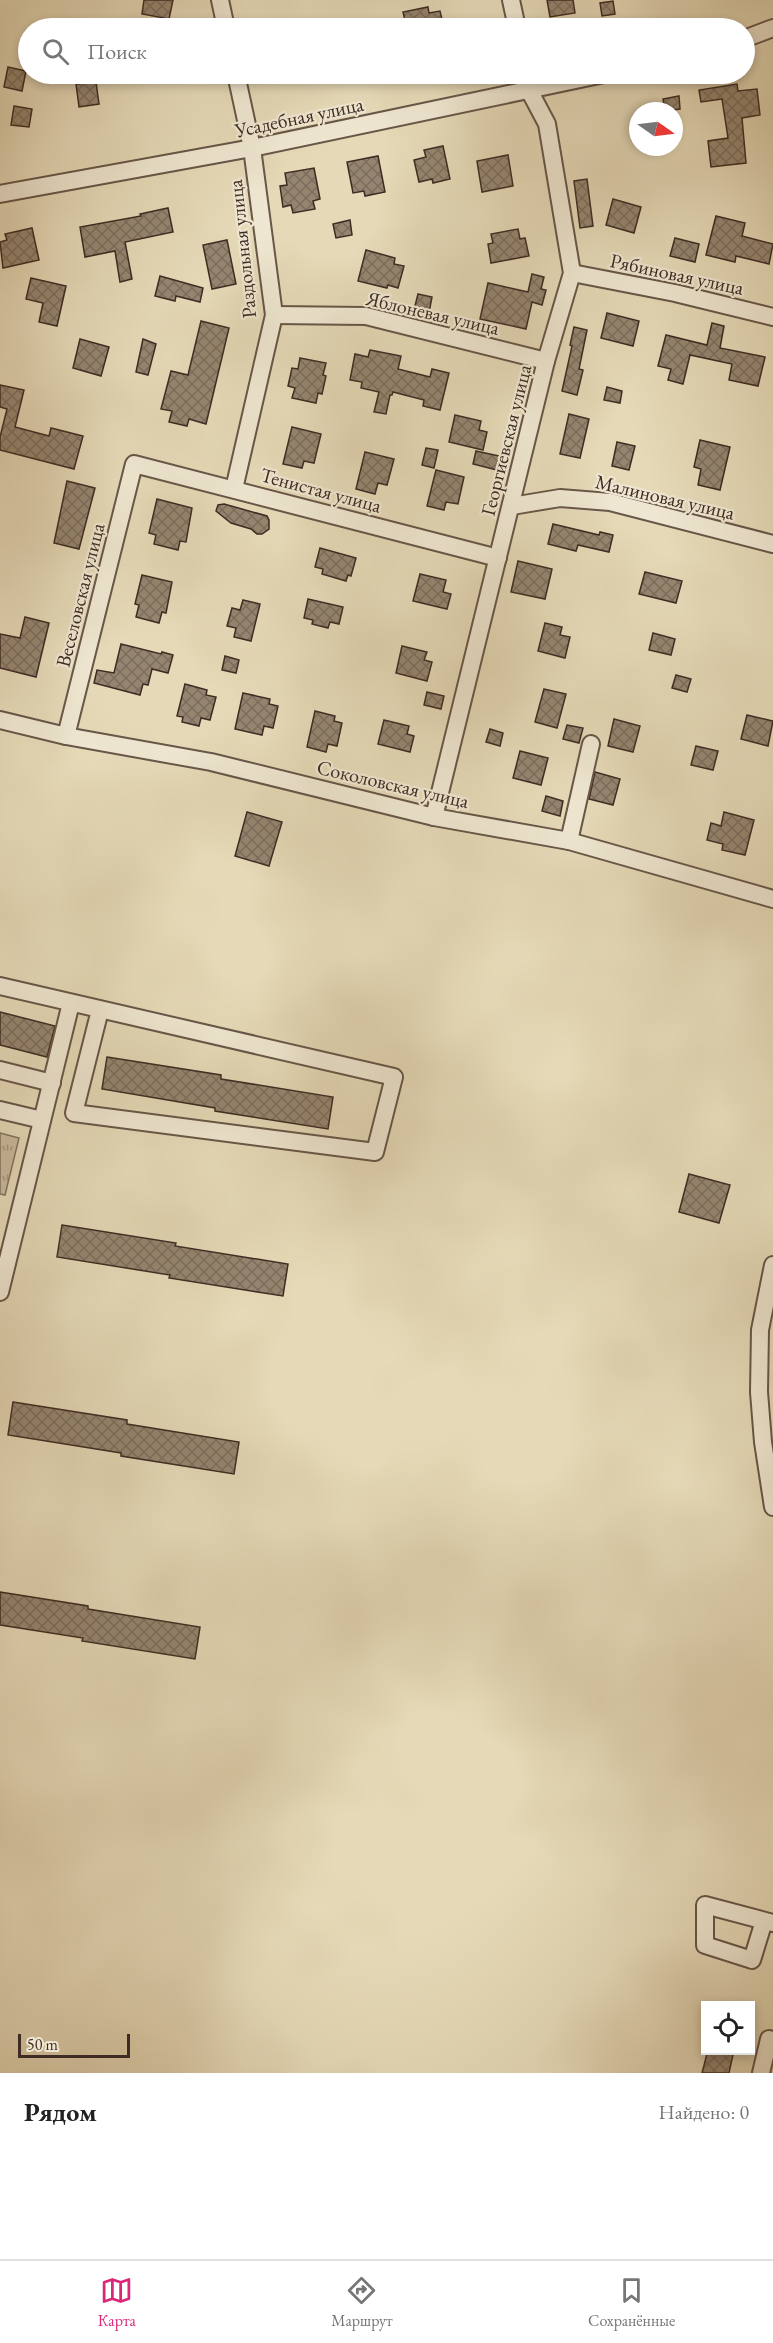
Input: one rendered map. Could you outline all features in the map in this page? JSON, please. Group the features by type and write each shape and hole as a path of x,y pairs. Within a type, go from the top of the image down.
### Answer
{"street":[{"path":"220,0 224,18"},
{"path":"511,0 515,18"},
{"path":"755,35 773,28"},
{"name":"Раздольная улица","path":"234,489 274,315 252,148 238,84"},
{"name":"Усадебная улица","path":"0,194 252,148 520,84"},
{"name":"Георгиевская улица","path":"434,817 546,361 572,273 547,124 529,84"},
{"name":"Рябиновая улица","path":"572,273 675,293 773,317"},
{"name":"Яблоневая улица","path":"274,315 366,316 546,361"},
{"name":"Тенистая улица","path":"134,464 498,558"},
{"name":"Веселовская улица","path":"66,736 134,464"},
{"name":"Малиновая улица","path":"512,506 560,498 610,502 773,544"},
{"name":"Соколовская улица","path":"0,720 66,736 211,762 434,817 569,841 773,899"},
{"path":"569,841 591,744"},
{"path":"0,986 394,1077 375,1152 74,1113 100,1010"},
{"path":"0,1292 6,1244 42,1120 71,1004"},
{"path":"0,1070 52,1083"},
{"path":"0,1110 42,1120"},
{"path":"773,1265 760,1330 759,1392 768,1442 773,1508"},
{"path":"761,2073 769,2040 773,2041"}],"green space":[{"path":"0,1133 19,1138 5,1195 0,1194"}],"building":[{"path":"144,0 173,0 169,18 142,14"},
{"path":"547,0 573,0 575,13 550,17"},
{"path":"613,1 615,14 602,16 600,3"},
{"path":"428,7 429,13 440,11 442,18 404,18 403,12"},
{"path":"8,67 18,69 18,84 23,84 22,91 4,87"},
{"path":"76,84 96,84 99,104 79,107"},
{"path":"737,84 738,91 757,89 760,115 742,118 746,163 711,167 708,141 728,138 722,99 701,102 699,90"},
{"path":"679,96 679,102 664,102 663,99"},
{"path":"14,106 32,109 29,127 11,125"},
{"path":"443,146 450,179 433,183 432,179 419,182 414,160 426,157 424,150"},
{"path":"508,155 513,186 482,192 477,161"},
{"path":"378,156 385,192 365,196 364,191 353,193 347,162"},
{"path":"314,168 320,199 313,201 315,209 293,213 291,205 283,207 280,186 287,185 285,173"},
{"path":"587,179 593,226 580,228 574,181"},
{"path":"613,199 641,207 634,233 606,225"},
{"path":"168,208 173,232 125,242 132,279 120,282 115,251 85,257 80,227 141,216 140,214"},
{"path":"716,216 745,223 742,236 773,244 769,264 736,256 735,262 706,255"},
{"path":"350,220 352,235 336,238 333,224"},
{"path":"32,228 39,260 3,268 0,242 7,240 5,234"},
{"path":"518,229 520,239 525,238 529,256 491,263 488,244 493,243 491,234"},
{"path":"675,238 699,244 695,262 670,256"},
{"path":"227,240 236,284 212,289 203,245"},
{"path":"366,250 395,258 394,264 404,266 398,288 388,285 387,288 358,281"},
{"path":"532,274 544,277 541,289 546,290 542,305 532,302 526,329 480,319 488,283 528,292"},
{"path":"160,276 203,288 200,302 176,296 175,301 155,296"},
{"path":"31,278 66,286 57,326 39,322 43,303 26,299"},
{"path":"418,294 432,297 428,318 413,314"},
{"path":"607,313 639,321 633,346 601,338"},
{"path":"201,321 229,328 206,424 189,419 187,426 169,422 172,411 161,409 171,371 188,375"},
{"path":"712,323 724,326 720,348 765,357 758,386 729,380 732,364 690,355 683,384 668,380 671,369 658,366 666,335 707,345"},
{"path":"574,327 587,330 579,369 583,370 577,395 562,391"},
{"path":"80,339 109,347 101,376 73,368"},
{"path":"143,339 156,344 148,375 136,372"},
{"path":"370,350 401,356 398,369 430,377 432,369 449,373 440,410 423,406 424,400 393,392 390,395 386,414 374,412 379,392 361,388 362,382 350,380 355,354 368,357"},
{"path":"300,358 326,363 322,394 318,393 316,403 292,398 295,388 288,386 292,368 298,369"},
{"path":"0,385 24,390 15,427 49,436 51,428 83,436 74,469 0,450 0,437 7,409 0,407"},
{"path":"607,387 622,391 620,403 604,400"},
{"path":"569,414 589,419 580,458 560,454"},
{"path":"455,415 481,421 479,430 487,432 483,450 449,442"},
{"path":"292,427 321,434 314,463 304,461 302,468 283,464"},
{"path":"700,440 730,447 720,490 698,485 701,469 694,467"},
{"path":"617,442 635,446 629,470 612,466"},
{"path":"426,448 438,450 434,468 422,465"},
{"path":"476,451 504,457 501,471 473,464"},
{"path":"365,452 394,459 387,485 378,483 375,494 356,489"},
{"path":"436,470 464,477 458,504 446,502 444,510 427,506"},
{"path":"67,481 95,488 79,549 54,543"},
{"path":"157,499 192,508 186,542 180,541 178,550 154,544 156,535 149,533"},
{"path":"224,504 267,516 269,529 262,534 257,534 251,529 231,523 216,511 218,505"},
{"path":"553,524 599,535 600,532 613,535 609,552 578,545 576,551 548,544"},
{"path":"320,548 356,558 351,576 348,575 346,581 322,574 323,569 315,567"},
{"path":"518,561 552,569 545,599 511,592"},
{"path":"645,572 682,581 676,603 639,594"},
{"path":"420,574 446,580 443,592 451,594 447,609 413,601"},
{"path":"142,575 172,582 166,613 162,612 159,623 136,617 139,605 135,604"},
{"path":"308,599 343,607 339,624 330,622 328,628 312,624 313,620 304,618"},
{"path":"243,600 260,604 251,641 234,637 236,628 227,626 232,608 240,610"},
{"path":"25,617 49,623 36,677 0,668 0,634 20,638"},
{"path":"545,623 562,627 560,635 570,637 565,658 538,651"},
{"path":"653,633 675,639 671,655 649,650"},
{"path":"121,644 173,655 168,673 152,669 148,685 143,684 140,695 94,683 97,670 114,673"},
{"path":"402,646 427,652 424,660 432,662 427,681 396,673"},
{"path":"225,656 239,660 236,673 222,670"},
{"path":"676,675 691,679 687,692 672,688"},
{"path":"185,684 207,690 206,695 216,697 210,720 201,718 199,726 182,722 183,717 177,716"},
{"path":"544,689 566,694 557,728 535,722"},
{"path":"427,692 444,696 441,709 424,705"},
{"path":"243,693 270,699 269,704 278,706 273,728 264,726 262,735 235,729"},
{"path":"315,711 335,716 334,721 342,723 337,746 328,744 326,752 307,747"},
{"path":"747,715 773,721 768,746 741,739"},
{"path":"614,719 640,726 633,752 608,746"},
{"path":"384,720 409,726 407,734 414,736 410,752 378,744"},
{"path":"567,725 583,728 579,743 563,739"},
{"path":"490,729 503,733 500,746 486,742"},
{"path":"696,746 718,751 713,770 691,765"},
{"path":"520,751 548,758 541,785 513,778"},
{"path":"595,772 620,779 613,805 589,799"},
{"path":"546,796 563,801 560,816 542,811"},
{"path":"247,812 282,822 269,866 235,856"},
{"path":"724,812 754,820 745,855 722,850 723,844 707,840 711,823 721,826"},
{"path":"0,1012 55,1026 47,1057 0,1045"},
{"path":"107,1057 221,1075 221,1079 333,1097 328,1129 215,1111 215,1108 102,1089"},
{"path":"689,1174 730,1185 719,1223 679,1212"},
{"path":"62,1225 288,1264 283,1296 57,1257"},
{"path":"13,1402 127,1420 127,1424 239,1442 234,1474 8,1435"},
{"path":"0,1592 200,1627 195,1659 0,1625"},
{"path":"707,2055 733,2055 729,2073 702,2073"}]}
